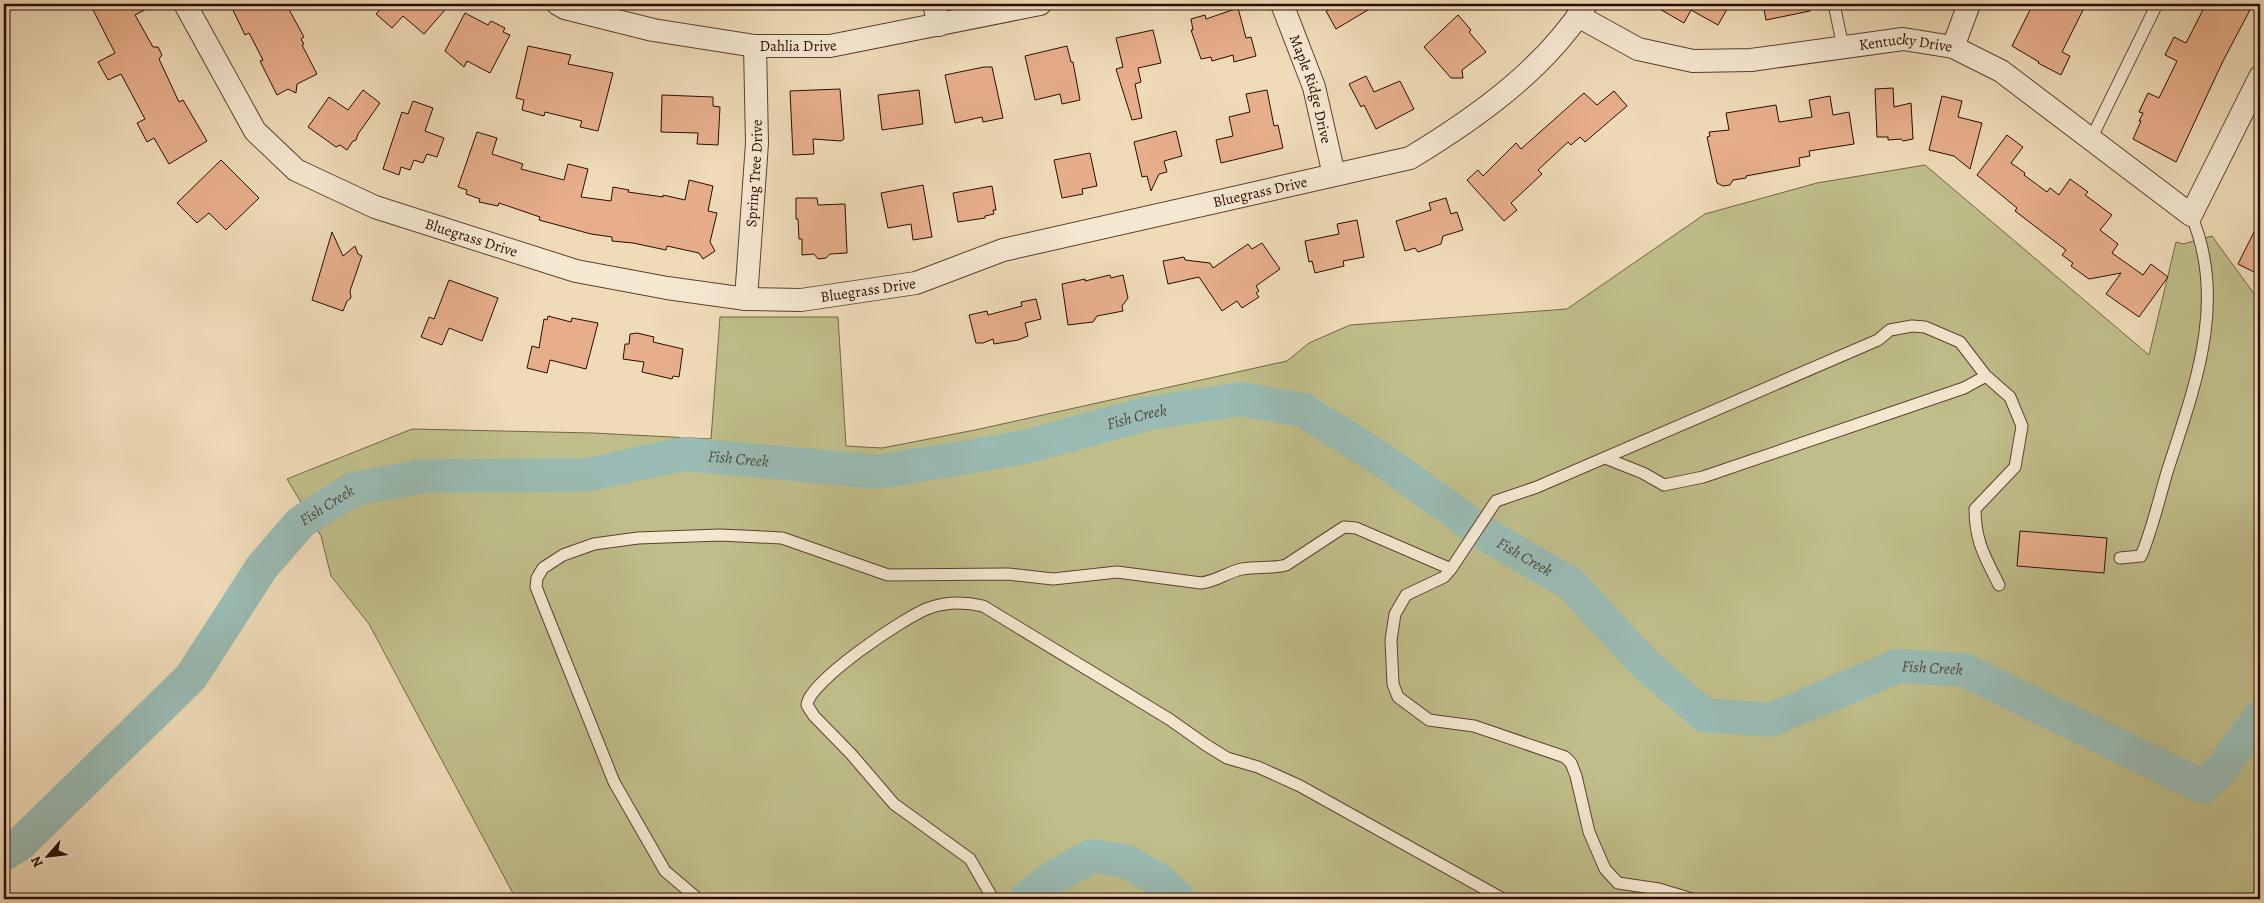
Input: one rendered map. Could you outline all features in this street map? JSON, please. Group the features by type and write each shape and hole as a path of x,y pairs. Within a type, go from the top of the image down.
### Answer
{"street":[{"name":"Bluegrass Drive","path":"185,4 256,131 296,170 375,207 576,271 667,288 746,299 801,300 887,289 916,283 1003,250 1410,158 1449,134 1500,96 1534,67 1582,10"},
{"name":"Dahlia Drive","path":"558,4 565,8 653,30 755,46 830,46 936,14 1040,4"},
{"name":"Maple Ridge Drive","path":"1282,4 1314,87 1334,175"},
{"path":"1953,47 1969,4"},
{"name":"Kentucky Drive","path":"1582,10 1638,49 1692,61 1750,60 1903,39 1953,47 2001,71 2191,215"},
{"name":"Spring Tree Drive","path":"746,299 757,143 755,46"},
{"path":"2191,215 2260,77"}],"lane":[{"path":"1834,4 1843,47"},
{"path":"2091,139 2157,4"},
{"path":"2120,558 2141,556 2150,533 2160,494 2190,402 2200,361 2208,313 2208,280 2200,235 2191,215"},
{"path":"1692,899 1659,889 1618,883 1605,869 1589,832 1576,776 1571,763 1565,756 1474,726 1429,720 1398,697 1393,684 1391,640 1395,614 1406,595 1444,577 1455,565 1496,501 1536,487 1606,458 1878,340 1890,330 1912,326 1925,327 1960,342 1986,376 2010,397 2022,426 2014,467 1975,509 1975,531 1984,556 1999,585"},
{"path":"1606,458 1643,473 1664,485 1674,485 1703,477 1964,388 1986,376"},
{"path":"698,899 665,871 614,782 536,587 537,578 543,568 563,555 594,544 638,538 720,535 782,538 888,575 1008,574 1053,579 1117,572 1214,582 1242,569 1277,568 1286,565 1344,527 1356,528 1455,565"},
{"path":"993,899 970,859 894,804 852,755 814,716 808,705 812,694 832,674 884,634 912,615 931,607 945,604 959,603 983,606 1169,719 1228,758 1258,767 1300,786 1502,899"}],"shaded area":[{"path":"1925,165 2149,355 2176,242 2183,244 2212,236 2260,302 2260,899 516,899 369,624 331,576 321,536 287,479 412,429 593,433 711,439 720,317 838,317 846,446 882,448 975,430 1287,361 1309,343 1350,325 1567,309 1705,214 1817,183"}],"building":[{"path":"90,4 156,4 135,15 153,47 158,47 162,55 159,59 179,102 183,100 207,141 169,164 154,138 147,142 137,123 145,119 121,74 108,80 98,62 115,53"},
{"path":"230,4 286,4 304,37 301,39 304,44 302,45 317,74 297,84 296,93 288,89 277,95 260,61 263,60 249,33 245,35"},
{"path":"385,4 450,4 424,34 403,16 392,28 376,14"},
{"path":"1340,4 1378,4 1336,29 1326,11"},
{"path":"1651,4 1730,4 1718,25 1691,10 1684,23"},
{"path":"1763,4 1809,4 1810,11 1766,20"},
{"path":"2033,4 2086,4 2062,52 2070,56 2061,75 2012,46"},
{"path":"2206,4 2242,4 2251,8 2223,61 2176,162 2133,139 2143,113 2139,112 2148,93 2159,98 2177,61 2165,55 2174,37 2186,43"},
{"path":"1238,8 1246,38 1251,37 1256,56 1234,62 1233,55 1212,61 1211,57 1201,59 1191,30 1193,30 1191,19 1205,15 1206,19"},
{"path":"465,13 488,25 491,21 505,28 503,32 510,35 490,73 467,61 464,67 445,51"},
{"path":"1458,15 1486,52 1462,70 1463,78 1451,78 1424,47"},
{"path":"1153,30 1161,63 1138,68 1141,82 1135,84 1142,118 1132,120 1116,69 1123,67 1116,38"},
{"path":"528,46 571,55 568,64 613,73 598,131 580,127 582,121 545,112 544,116 522,110 524,100 516,98"},
{"path":"1067,46 1071,62 1073,62 1080,100 1062,104 1060,94 1035,100 1025,56"},
{"path":"992,67 1003,118 983,122 982,117 955,123 945,75"},
{"path":"1366,76 1374,92 1400,81 1414,109 1376,129 1364,105 1361,107 1349,84"},
{"path":"1893,88 1894,107 1911,103 1913,139 1903,141 1901,139 1888,140 1888,137 1877,137 1875,89"},
{"path":"840,89 844,139 841,141 813,139 814,154 793,155 790,91"},
{"path":"363,90 380,103 358,134 356,140 353,141 347,150 340,145 336,147 308,127 329,97 348,110"},
{"path":"919,90 923,124 882,130 878,95"},
{"path":"1267,90 1274,126 1278,125 1283,148 1221,163 1216,140 1233,136 1229,117 1250,112 1246,94"},
{"path":"1614,91 1627,106 1585,142 1580,137 1571,145 1568,142 1538,170 1542,174 1511,203 1517,210 1504,221 1467,180 1478,170 1483,176 1516,143 1521,149 1584,93 1597,105"},
{"path":"662,95 713,97 713,106 720,107 718,145 697,144 698,133 661,132"},
{"path":"1830,96 1833,115 1849,112 1854,144 1809,151 1810,156 1799,158 1800,166 1746,176 1746,178 1733,180 1730,185 1723,186 1717,183 1707,137 1710,136 1709,132 1729,130 1726,113 1776,105 1779,122 1812,117 1809,100"},
{"path":"1942,96 1962,101 1958,117 1982,123 1970,169 1954,156 1929,150"},
{"path":"413,101 433,108 425,131 444,138 437,157 427,154 423,163 414,160 410,170 401,167 399,175 383,169 402,112 408,114"},
{"path":"1176,131 1182,156 1164,161 1167,172 1159,174 1151,191 1147,176 1142,177 1134,142"},
{"path":"477,132 497,138 492,154 523,164 521,169 564,180 568,164 588,169 581,197 611,201 613,187 629,190 628,192 663,197 663,195 685,200 689,180 713,186 708,211 717,213 710,242 715,251 703,259 699,253 667,246 666,250 612,241 612,237 591,234 539,220 540,217 499,203 498,206 479,202 480,199 466,194 467,190 458,187"},
{"path":"2007,135 2023,147 2011,163 2025,173 2024,175 2047,192 2050,188 2059,195 2070,179 2088,192 2085,195 2112,215 2100,230 2118,244 2112,253 2143,275 2151,264 2168,277 2139,317 2106,294 2121,273 2089,279 2071,266 2073,263 2062,255 2066,250 2015,211 2017,208 1977,175"},
{"path":"1090,153 1097,186 1082,189 1083,194 1062,198 1054,160"},
{"path":"221,160 259,198 226,230 209,213 197,223 177,203"},
{"path":"923,185 932,237 913,240 911,224 888,228 881,193"},
{"path":"992,186 996,210 993,210 994,214 985,216 985,218 958,222 953,193"},
{"path":"796,198 817,198 818,205 845,204 847,253 830,254 826,258 818,259 814,254 802,255 802,239 799,239 798,219 796,219"},
{"path":"1446,198 1451,214 1457,212 1463,230 1443,236 1441,244 1418,252 1415,248 1405,251 1396,221 1431,210 1429,203"},
{"path":"1357,220 1364,257 1343,261 1344,266 1315,273 1312,261 1309,262 1305,241 1339,234 1337,224"},
{"path":"2260,220 2260,275 2238,264"},
{"path":"332,232 343,256 355,246 358,254 362,256 350,291 351,298 347,301 343,311 312,300"},
{"path":"1262,243 1280,269 1256,286 1259,291 1256,293 1259,297 1242,308 1237,301 1222,311 1199,277 1168,284 1163,261 1184,257 1185,260 1210,263 1213,268 1248,244 1252,249"},
{"path":"1110,275 1111,278 1123,275 1128,298 1122,306 1123,311 1097,316 1093,322 1068,325 1062,284"},
{"path":"449,280 498,298 482,341 449,328 442,345 421,337 429,317 434,319"},
{"path":"1036,299 1041,319 1025,323 1028,336 1018,340 994,344 993,339 983,343 976,343 969,315 987,311 988,315 1022,306 1021,302"},
{"path":"548,316 571,322 572,318 598,323 586,369 550,360 547,373 527,368 532,346 539,348 544,319 547,320"},
{"path":"637,333 654,337 653,342 683,349 679,377 673,376 672,379 642,372 644,362 623,359 625,344 629,344 630,334"},
{"path":"2020,531 2107,538 2104,573 2017,566"}],"waterway":[{"name":"Fish Creek","path":"4,854 19,845 191,677 262,567 301,522 353,489 425,476 587,475 683,454 878,472 1021,448 1150,413 1241,399 1303,410 1384,461 1488,536 1571,584 1644,663 1704,715 1770,720 1898,666 1964,670 2203,787 2221,769 2260,717"},
{"path":"1025,899 1054,877 1092,856 1125,861 1159,880 1179,899"}]}
